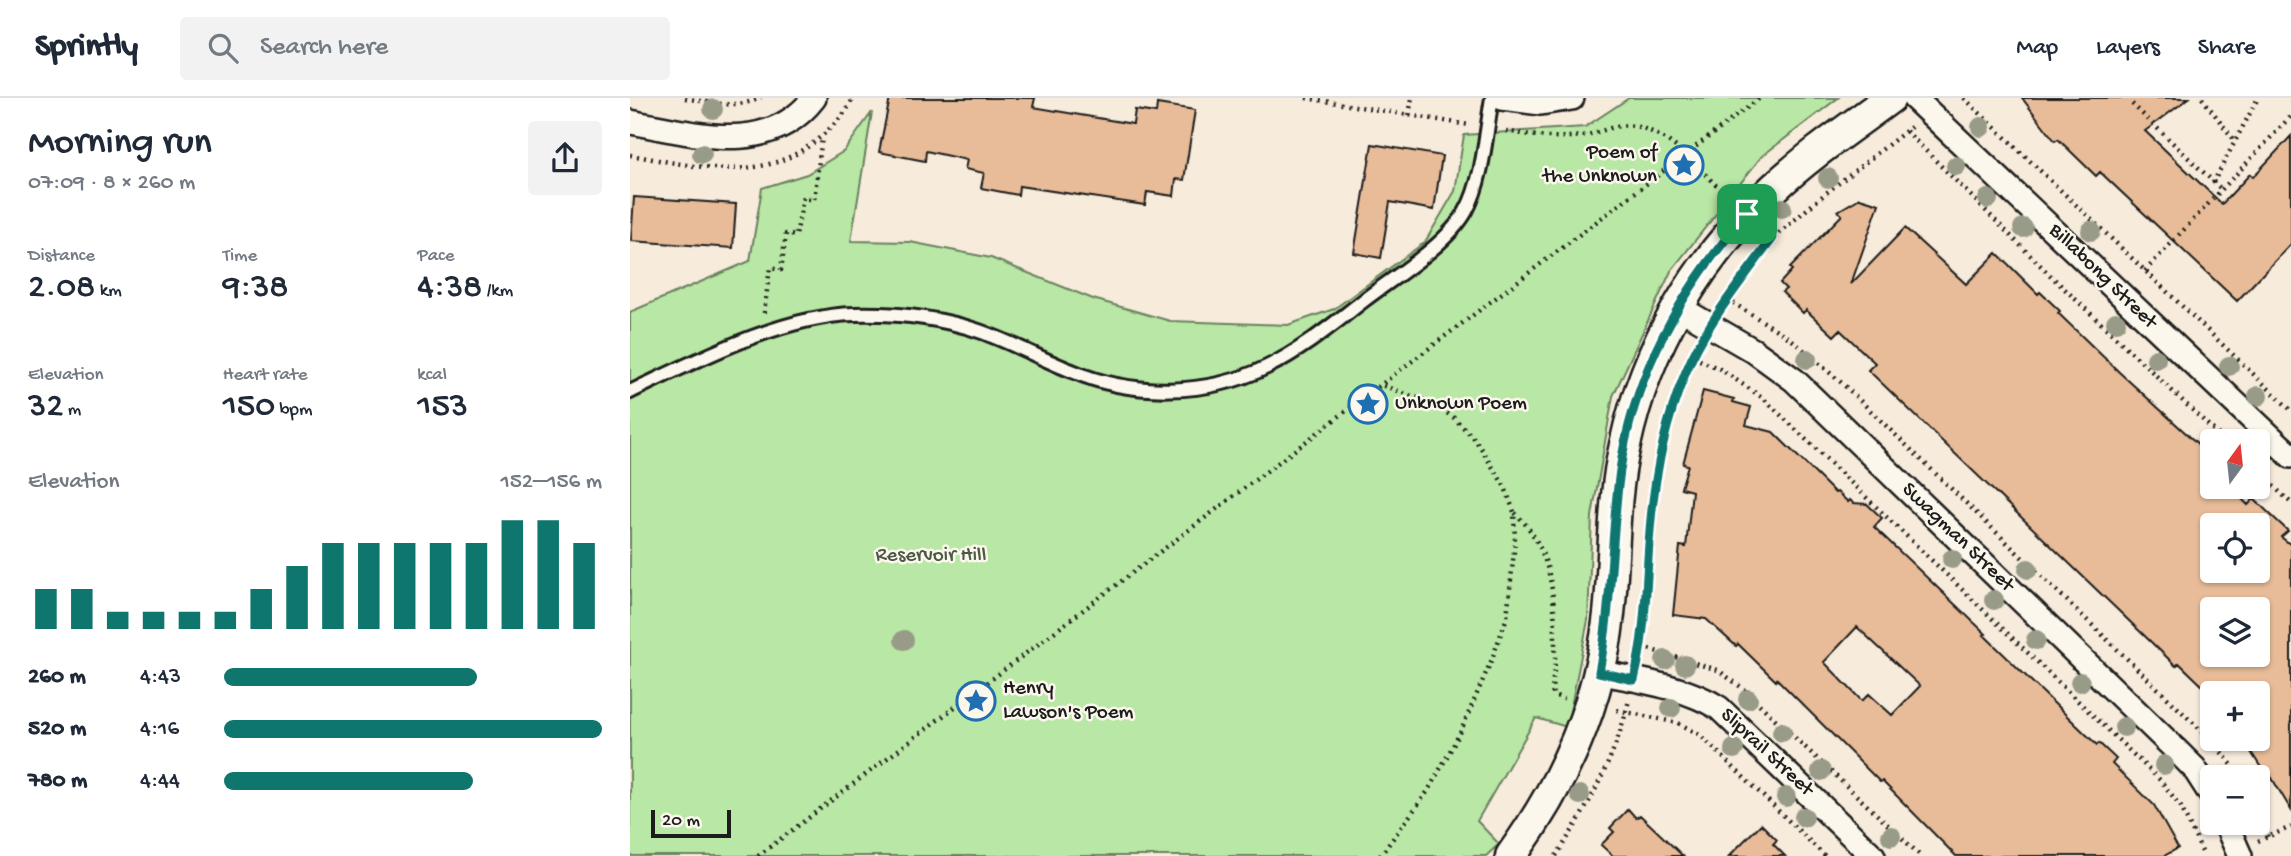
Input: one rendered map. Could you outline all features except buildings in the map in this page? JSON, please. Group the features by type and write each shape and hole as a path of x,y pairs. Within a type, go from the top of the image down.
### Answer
{"street":[{"path":"630,122 718,137 753,136 785,124 814,98"},
{"path":"1502,98 1541,103 1572,98"},
{"path":"1511,856 1535,822 1564,771 1586,717 1599,672 1609,616 1615,519 1625,446 1646,374 1678,307 1706,264 1747,214 1805,162 1891,98"},
{"name":"Billabong Street","path":"1922,106 2291,456"},
{"name":"Swagman Street","path":"1678,307 1775,364 1794,380 2176,750 2200,777"},
{"name":"Sliprail Street","path":"1599,672 1696,695 1719,708 1874,856"},
{"path":"2231,835 2240,856"}],"lane":[{"path":"630,391 762,334 802,322 853,314 922,317 978,331 1072,372 1123,386 1188,388 1236,380 1267,368 1314,340 1449,235 1466,211 1476,185 1492,98"}],"path":[{"path":"685,98 724,105 750,103 761,98"},
{"path":"1306,98 1538,137 1587,135 1631,125 1668,141 1772,239"},
{"path":"1409,115 1412,98"},
{"path":"758,856 1760,98"},
{"path":"1964,98 2291,410"},
{"path":"2202,98 2235,141"},
{"path":"2213,183 2258,98"},
{"path":"2132,104 2221,190"},
{"path":"1556,856 1577,825 1604,774 1627,712 1642,647 1652,504 1659,457 1671,411 1693,357 1727,299 1772,239 1906,131 1922,106"},
{"path":"2145,271 2291,117"},
{"path":"1906,131 2050,275 2212,429"},
{"path":"762,334 770,268 781,270 786,234 796,236 803,198 814,200 822,136"},
{"path":"1727,299 1791,339 1844,385 2211,740 2232,765"},
{"path":"1693,357 1720,369 1763,398 2161,781 2181,807 2204,856"},
{"path":"1380,856 1428,791 1460,733 1492,659 1507,617 1515,542 1514,512 1505,487 1475,439 1454,418 1432,403 1381,385"},
{"path":"2270,483 2291,503"}],"green space":[{"name":"Reservoir Hill","path":"1629,98 1838,98 1762,156 1671,271 1613,396 1592,516 1588,620 1567,727 1536,718 1477,821 1499,844 1486,856 630,856 630,312 750,261 762,188 807,174 844,151 872,112 851,241 910,242 991,258 1093,299 1170,321 1288,325 1334,309 1425,242 1455,191 1464,135 1585,127"}],"place":[{"name":"Poem of the Unknown","path":"1684,165"},
{"name":"Unknown Poem","path":"1368,404"},
{"name":"Henry Lawson's Poem","path":"976,701"}],"route":[{"path":"1747,214 1772,239 1727,299 1711,326 1693,357 1671,411 1659,457 1652,504 1642,647 1634,680 1599,672 1609,616 1618,482 1634,410 1660,340 1678,307 1721,243 1747,214"}]}
